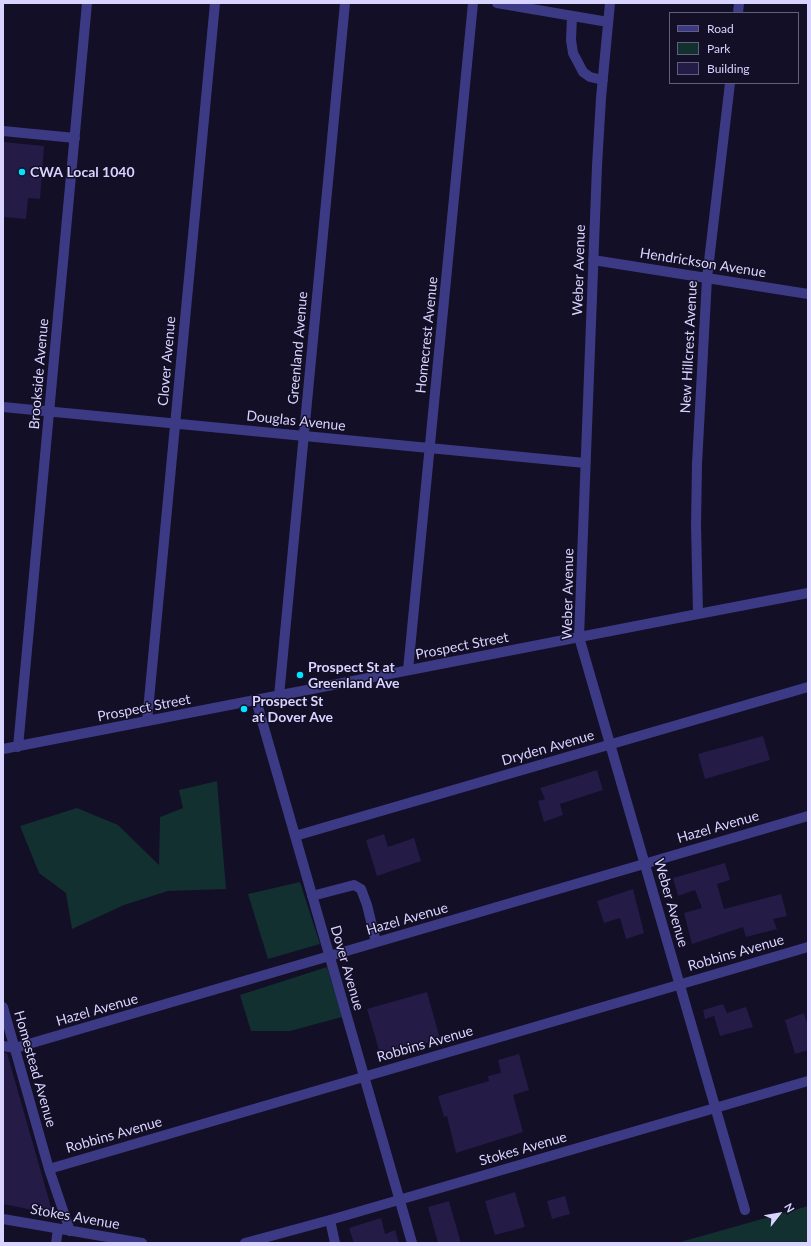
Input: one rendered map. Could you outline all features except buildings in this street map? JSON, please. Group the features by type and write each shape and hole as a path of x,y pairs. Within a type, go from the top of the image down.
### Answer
{"street":[{"name":"Brookside Avenue","path":"18,747 87,3"},
{"name":"Clover Avenue","path":"147,721 215,3"},
{"name":"Greenland Avenue","path":"279,696 345,3"},
{"name":"Homecrest Avenue","path":"408,670 473,3"},
{"path":"497,3 608,22"},
{"name":"Weber Avenue","path":"610,3 597,166 579,637 745,1210"},
{"path":"572,16 571,40 573,53 583,72 590,77 603,80"},
{"name":"New Hillcrest Avenue","path":"698,614 696,525 697,472 707,278 730,84"},
{"path":"3,131 75,138"},
{"name":"Hendrickson Avenue","path":"593,260 808,294"},
{"name":"Douglas Avenue","path":"3,407 585,463"},
{"name":"Prospect Street","path":"3,750 808,593"},
{"name":"Dryden Avenue","path":"295,836 808,687"},
{"name":"Dover Avenue","path":"256,700 412,1243"},
{"name":"Hazel Avenue","path":"15,1048 808,816"},
{"path":"312,896 354,885 361,888 367,905 376,942"},
{"name":"Robbins Avenue","path":"49,1169 808,947"},
{"name":"Homestead Avenue","path":"3,1007 49,1169 70,1231"},
{"path":"3,1046 15,1048"},
{"name":"Stokes Avenue","path":"245,1243 330,1220 808,1081"},
{"name":"Stokes Avenue","path":"3,1219 142,1243"},
{"path":"330,1220 335,1243"},
{"path":"56,1243 58,1229"}],"green space":[{"path":"217,781 226,889 168,891 124,905 72,929 66,893 39,873 20,826 77,808 118,825 159,865 160,817 183,808 179,790"},
{"path":"300,882 320,944 268,959 248,894"},
{"path":"327,967 342,1017 290,1031 251,1031 240,995"},
{"path":"808,1206 808,1243 677,1243"}],"place":[{"name":"CWA Local 1040","path":"22,172"},
{"name":"Prospect St at Greenland Ave","path":"300,675"},
{"name":"Prospect St at Dover Ave","path":"244,709"}]}
